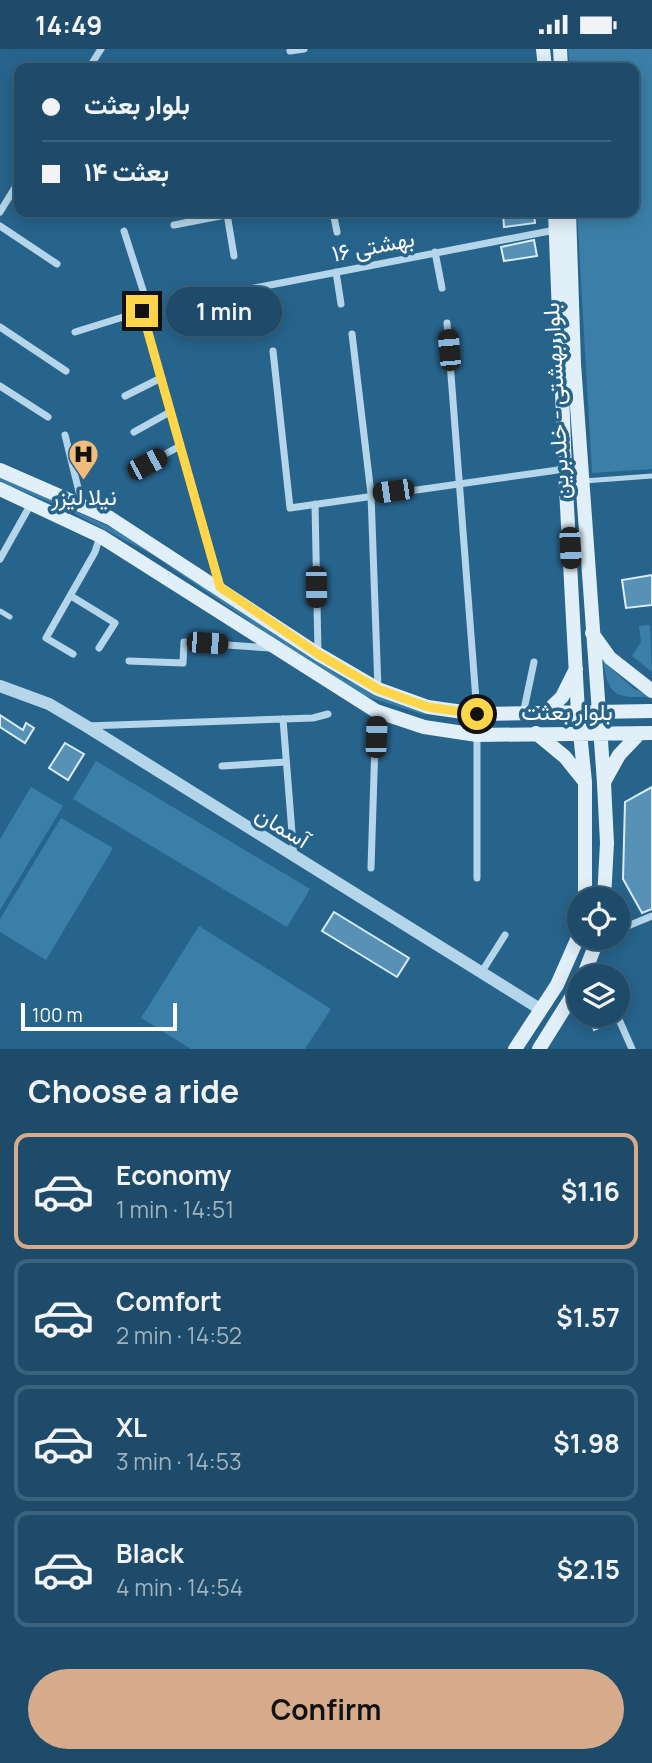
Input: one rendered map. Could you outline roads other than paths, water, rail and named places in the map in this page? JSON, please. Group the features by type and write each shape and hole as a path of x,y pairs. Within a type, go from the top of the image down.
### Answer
{"main road":[{"path":"544,59 561,59"},
{"name":"بلوار بهشتی - خلدبرین","path":"555,217 565,469 578,713 585,782 585,887"},
{"name":"بلوار بهشتی - خلدبرین","path":"569,217 588,597 604,783 607,843 605,887"},
{"name":"بلوار بعثت","path":"0,470 110,518 220,587 318,654 378,689 432,708 477,714 543,715 652,711"},
{"name":"بلوار بعثت","path":"0,489 100,536 376,711 427,727 477,735 646,733"},
{"path":"100,536 110,518"},
{"path":"573,599 588,597"},
{"path":"591,632 610,658 652,691"},
{"path":"543,715 562,697 577,668"},
{"path":"427,727 432,708"},
{"path":"536,733 565,757 585,782"},
{"path":"604,783 619,755 646,733"},
{"path":"515,1049 557,985 572,950"},
{"path":"540,1048 567,1008"}],"street":[{"path":"290,51 303,49"},
{"path":"0,212 14,189"},
{"path":"174,225 213,217"},
{"path":"228,217 234,256"},
{"path":"334,217 337,232"},
{"path":"0,226 57,264"},
{"name":"۱۶ بهشتی","path":"245,324 239,291 555,230"},
{"path":"75,332 149,309 124,231"},
{"path":"435,252 442,288"},
{"path":"336,272 341,304"},
{"path":"142,311 220,587"},
{"path":"447,323 477,714"},
{"path":"0,327 66,371"},
{"path":"352,334 371,494 378,689"},
{"path":"273,351 290,508 371,494 565,469"},
{"path":"125,395 161,378"},
{"path":"0,386 48,418"},
{"path":"134,432 170,412"},
{"path":"65,435 82,504"},
{"path":"147,464 180,446"},
{"path":"0,559 32,502"},
{"path":"314,504 318,654"},
{"path":"73,654 46,638 71,596 100,536"},
{"path":"71,596 116,623 99,648"},
{"path":"129,661 183,663 184,642 275,649"},
{"path":"523,714 534,662"},
{"name":"آسمان","path":"0,686 49,704 86,726 540,1009"},
{"path":"372,868 376,711"},
{"path":"86,726 313,718 328,714"},
{"path":"283,719 294,858"},
{"path":"477,735 477,878"},
{"path":"222,766 286,762"},
{"path":"630,925 652,916"},
{"path":"481,973 505,935"},
{"path":"622,1027 632,1049"}],"lane":[{"path":"581,482 652,476"},
{"path":"0,611 10,617"}],"place":[{"name":"نیلا لیزر","path":"84,482"}]}
